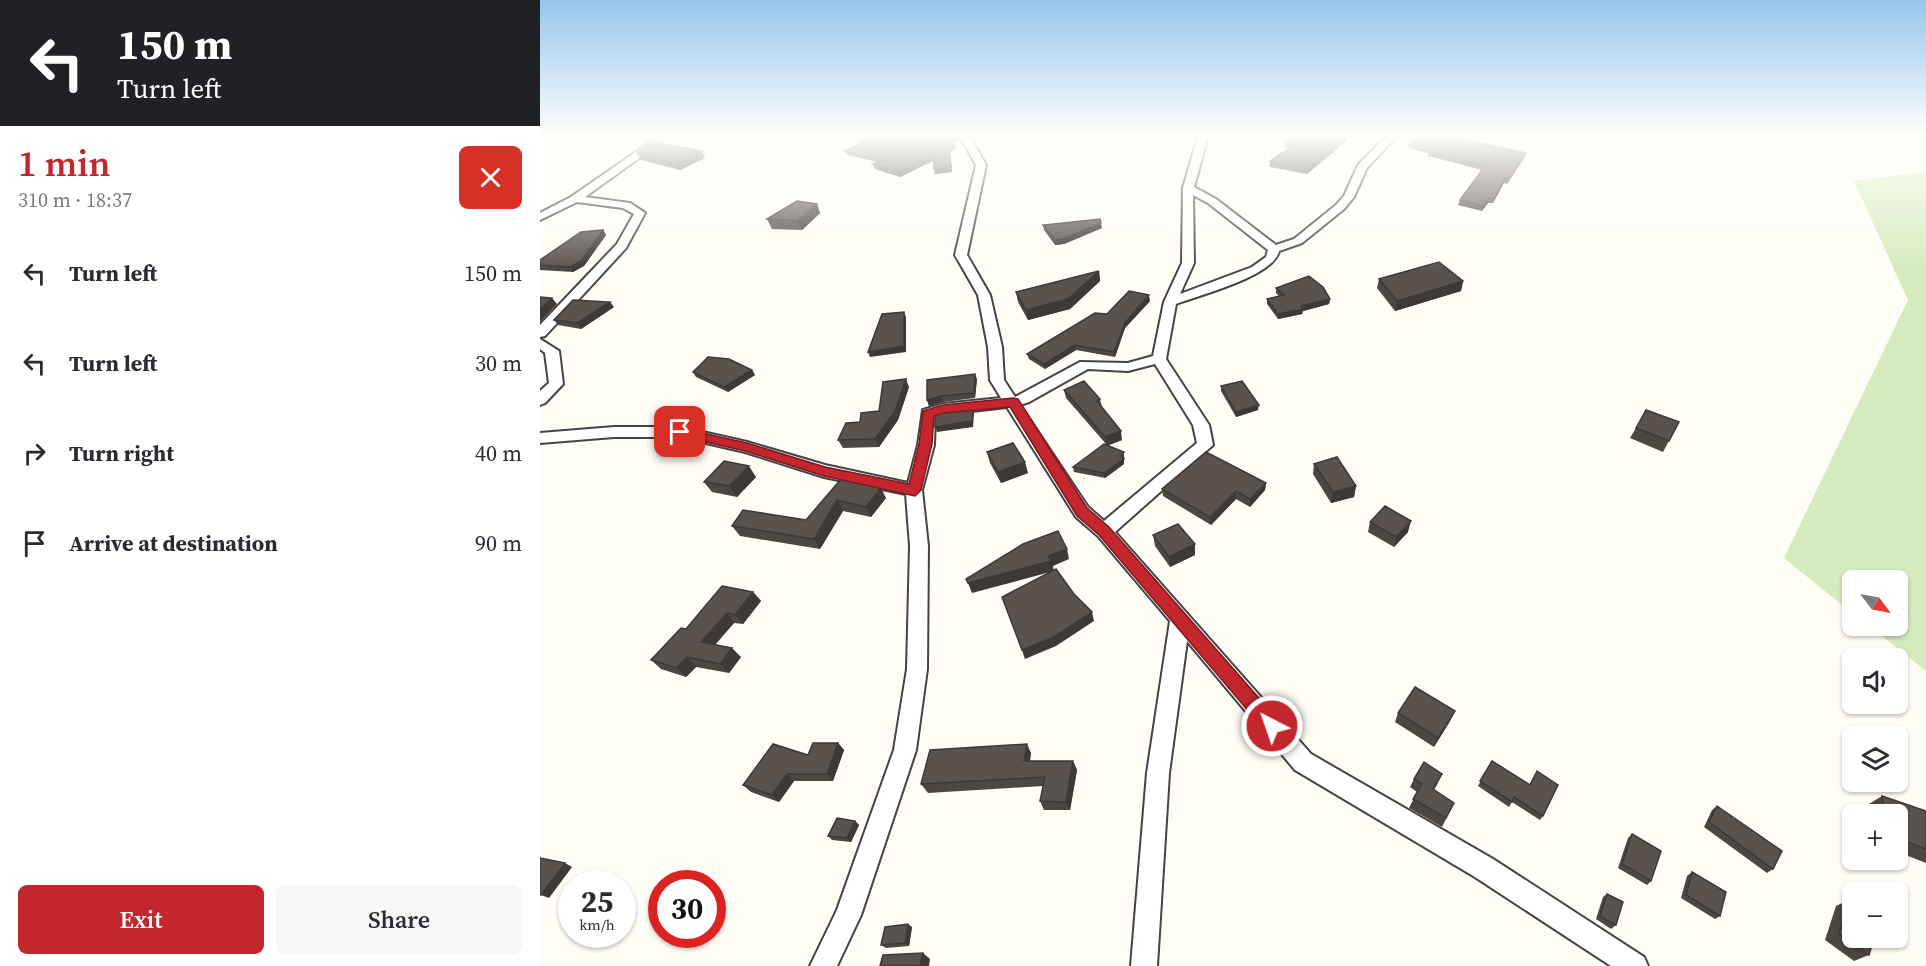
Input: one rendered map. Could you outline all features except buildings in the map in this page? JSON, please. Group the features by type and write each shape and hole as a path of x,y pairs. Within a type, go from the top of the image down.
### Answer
{"street":[{"path":"540,217 575,199 601,181"},
{"path":"977,181 961,255 984,295 994,347 997,380 1082,512 1104,531 1303,762 1484,868 1635,966"},
{"path":"1104,531 1205,445 1201,425 1160,359 1170,302 1188,263 1188,188 1190,181"},
{"path":"1274,249 1298,241 1340,207 1349,197 1356,181"},
{"path":"1188,188 1212,201 1274,249"},
{"path":"540,333 622,246 640,213 626,205 575,199"},
{"path":"1170,302 1256,270 1272,258 1274,249"},
{"path":"540,343 552,351 556,384 540,400"},
{"path":"823,966 848,915 905,750 917,669 919,546 915,490 926,444 928,414 943,409 1024,399 1071,370 1085,365 1128,367 1160,359"},
{"path":"540,438 614,432 680,432 747,447 824,471 915,490"},
{"path":"1144,966 1158,773 1180,620"}],"green space":[{"path":"1854,181 1926,181 1926,671 1908,657 1908,648 1897,648 1882,636 1908,636 1908,570 1842,570 1842,605 1784,558 1908,300"}],"route":[{"path":"680,432 747,447 824,471 915,490 926,444 928,414 943,409 1013,402 1082,512 1104,531 1272,726"}]}
